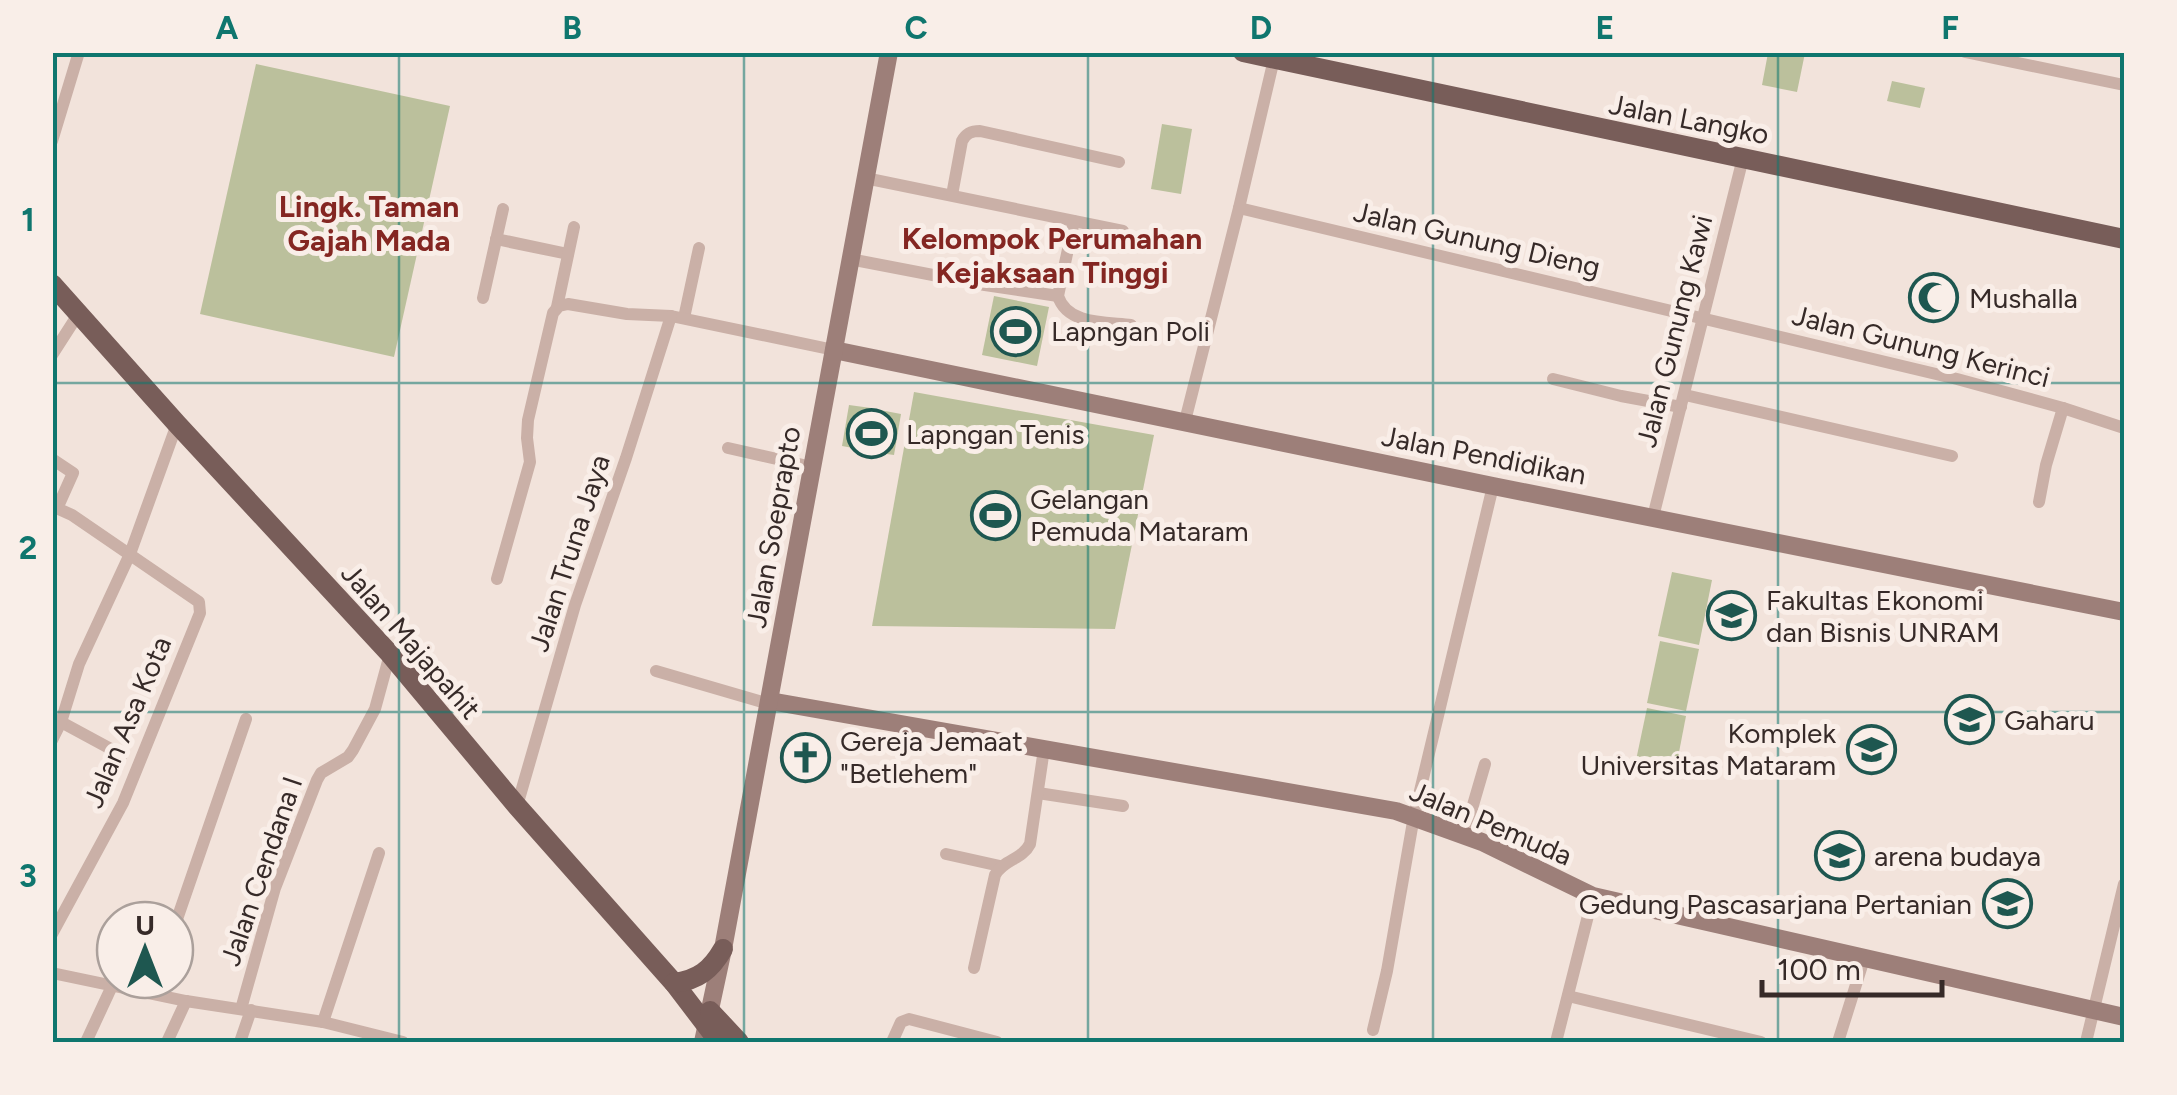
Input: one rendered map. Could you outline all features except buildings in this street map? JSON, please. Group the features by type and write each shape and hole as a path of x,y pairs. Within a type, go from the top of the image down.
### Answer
{"main road":[{"name":"Jalan Soeprapto","path":"838,350 890,52"},
{"name":"Jalan Soeprapto","path":"710,1031 812,468 860,261 870,179 900,52"},
{"name":"Jalan Langko","path":"1242,52 2124,239"},
{"name":"Jalan Majapahit","path":"52,284 390,654 517,806 674,982 710,1031 739,1042"},
{"name":"Jalan Pendidikan","path":"838,350 2124,612"},
{"name":"Jalan Pemuda","path":"769,702 1373,806 1414,816 1482,842 1593,896 2124,1016"},
{"path":"674,982 704,974 723,949"}],"street":[{"path":"52,141 78,52"},
{"path":"1964,52 2124,86"},
{"path":"1184,421 1274,59"},
{"path":"952,195 962,140 973,131 1118,162"},
{"name":"Jalan Gunung Kawi","path":"1654,517 1743,158"},
{"path":"870,179 1123,231"},
{"name":"Jalan Gunung Dieng","path":"1239,208 1703,318"},
{"path":"483,298 502,209"},
{"path":"1074,221 1058,296 1065,310 1080,318 1131,325"},
{"path":"497,579 530,462 528,420 574,227"},
{"path":"496,239 568,254"},
{"name":"Jalan Truna Jaya","path":"517,806 575,605 699,248"},
{"path":"860,261 1058,296"},
{"path":"557,307 568,304 599,311 678,317 838,350"},
{"path":"52,355 78,313"},
{"name":"Jalan Gunung Kerinci","path":"1703,318 1957,379 2124,428"},
{"path":"1553,379 1621,396 1683,401 1952,456"},
{"path":"2039,502 2064,408"},
{"path":"52,740 79,664 130,554 177,424"},
{"path":"728,448 812,468"},
{"name":"Jalan Asa Kota","path":"52,459 73,473 57,505 199,602 200,613 123,802 52,934"},
{"path":"1373,1030 1414,816 1493,486"},
{"name":"Jalan Cendana I","path":"240,1042 275,888 317,780 354,750 375,709 390,654"},
{"path":"656,671 769,702"},
{"path":"184,900 246,719"},
{"path":"61,722 122,756"},
{"path":"974,968 995,875 1000,866 1028,850 1044,749"},
{"path":"1464,836 1486,764"},
{"path":"1038,793 1123,806"},
{"path":"323,1022 379,853"},
{"path":"946,854 1000,866"},
{"path":"2086,1042 2124,884"},
{"path":"1556,1042 1593,896"},
{"path":"1838,1042 1864,959"},
{"path":"52,973 95,982"},
{"path":"1568,996 1761,1042"},
{"path":"86,1042 106,1000"},
{"path":"168,1042 186,1001 323,1022 342,1036 403,1042"},
{"path":"892,1042 901,1022 909,1020 988,1042"}],"green space":[{"path":"1768,53 1805,53 1797,92 1762,85"},
{"path":"256,64 450,106 394,357 200,314"},
{"path":"1892,81 1925,88 1920,108 1887,101"},
{"path":"1162,124 1192,129 1181,194 1151,189"},
{"name":"Lapngan Poli","path":"994,296 1049,307 1037,366 982,355"},
{"path":"914,392 1154,435 1115,629 872,626"},
{"path":"849,405 871,408 864,450 842,446"},
{"path":"880,410 901,414 894,455 872,452"},
{"path":"1672,572 1712,580 1699,645 1658,636"},
{"path":"1660,641 1699,649 1686,711 1647,703"},
{"path":"1647,708 1686,716 1675,773 1635,765"}],"waterway":[{"path":"1952,52 1963,55"}],"place":[{"name":"Mushalla","path":"1934,298"},
{"name":"Lapngan Poli","path":"1016,331"},
{"name":"Lapngan Tenis","path":"871,434"},
{"name":"Gelangan Pemuda Mataram","path":"995,515"},
{"name":"Fakultas Ekonomi dan Bisnis UNRAM","path":"1731,616"},
{"name":"Gaharu","path":"1969,720"},
{"name":"Komplek Universitas Mataram","path":"1871,749"},
{"name":"Gereja Jemaat \"Betlehem\"","path":"805,757"},
{"name":"arena budaya","path":"1839,856"},
{"name":"Gedung Pascasarjana Pertanian","path":"2007,904"}],"district":[{"name":"Lingk. Taman Gajah Mada","path":"369,223"},
{"name":"Kelompok Perumahan Kejaksaan Tinggi","path":"1052,255"}]}
